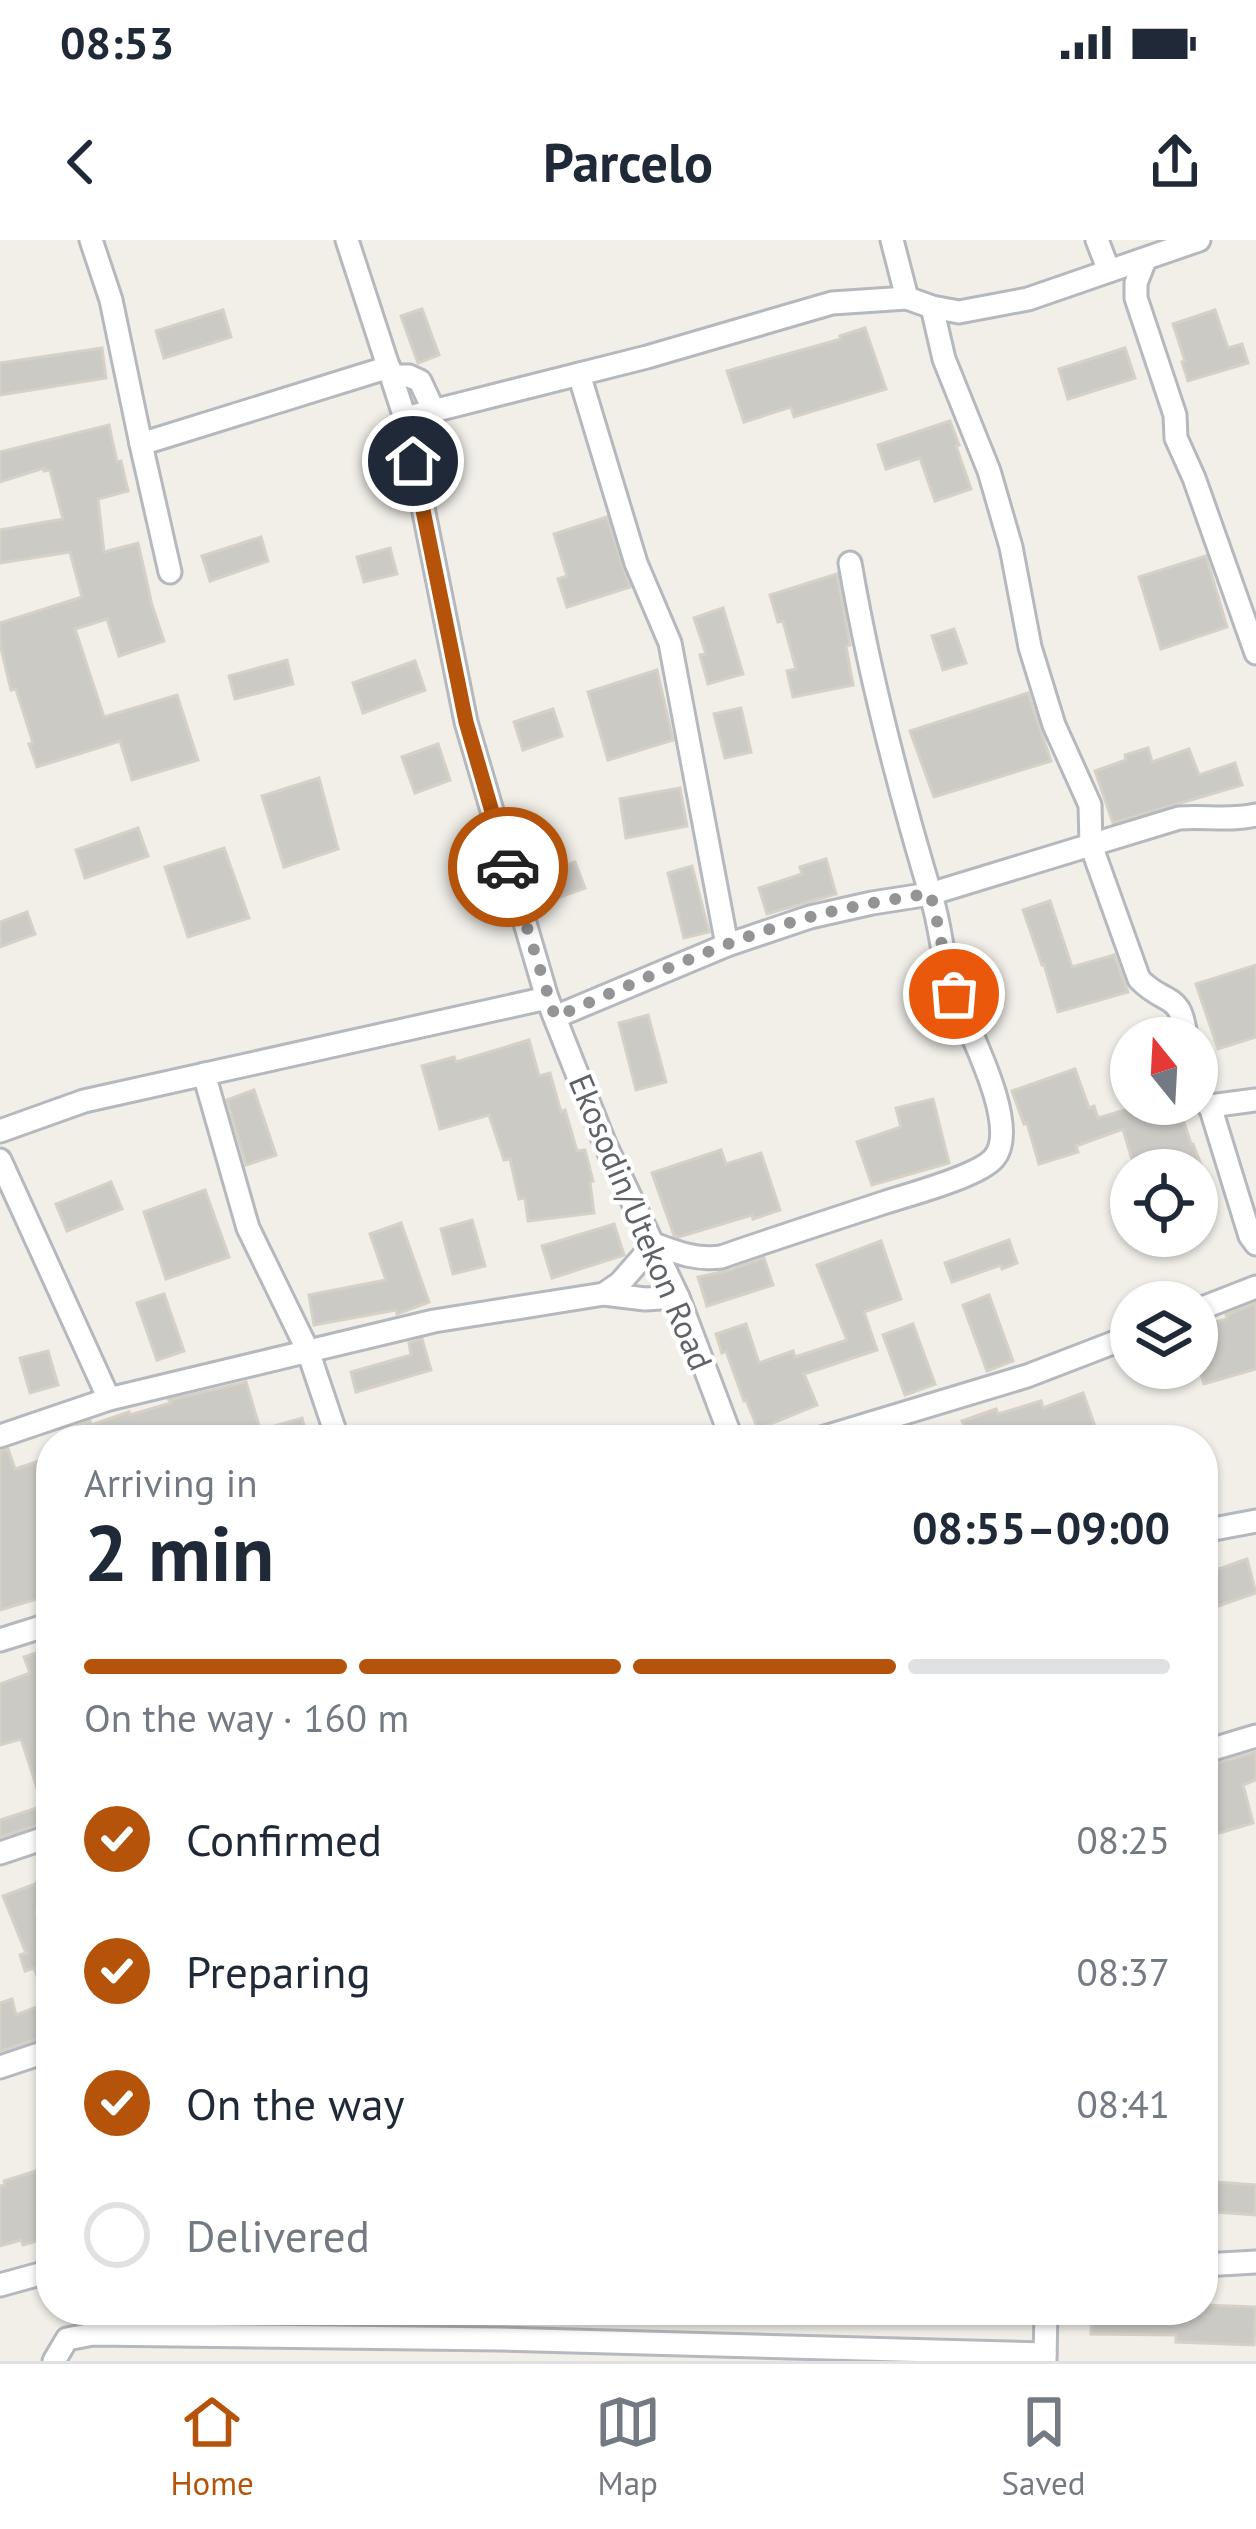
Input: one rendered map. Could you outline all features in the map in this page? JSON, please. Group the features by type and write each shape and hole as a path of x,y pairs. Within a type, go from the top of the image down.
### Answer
{"street":[{"path":"92,240 111,300 170,572"},
{"name":"Ekosodin/Utekon Road","path":"347,240 405,418 466,722 551,1008 605,1144 678,1297 726,1425"},
{"path":"892,240 907,298"},
{"path":"1097,240 1105,273 1136,298"},
{"path":"405,418 647,357 832,303 907,298 959,312 1028,299 1199,240"},
{"path":"1145,260 1136,298 1175,416 1176,438 1256,653"},
{"path":"932,307 944,359 1011,548 1030,647 1054,725 1090,805 1091,845 1139,980 1151,992 1177,1004 1184,1017"},
{"path":"141,444 391,372 420,381 433,409"},
{"path":"579,374 636,563 670,643 727,945"},
{"path":"604,1294 654,1244 688,1257 722,1256 931,1187 992,1161 1002,1145 1002,1124 983,1060 945,966 940,927 896,781 850,563"},
{"path":"0,1131 83,1101 551,1008 810,917 930,893 1179,818 1256,815"},
{"path":"204,1074 248,1228 308,1351 333,1425"},
{"path":"1218,1100 1256,1100"},
{"path":"1212,1125 1256,1244"},
{"path":"0,1160 109,1399"},
{"path":"1218,1302 1256,1287"},
{"path":"0,1436 109,1399 434,1321 604,1294 678,1297"},
{"path":"865,1425 1027,1376 1110,1344"},
{"path":"1218,1528 1256,1521"},
{"path":"0,1640 36,1629"},
{"path":"1218,1747 1256,1736"},
{"path":"0,1853 36,1841"},
{"path":"0,2067 36,2055"},
{"path":"1218,2265 1256,2262"},
{"path":"0,2285 36,2275"},
{"path":"54,2361 67,2338 93,2334 499,2350 1045,2358 1046,2325"}],"building":[{"path":"422,309 439,355 418,363 401,316"},
{"path":"223,310 231,337 164,358 156,331"},
{"path":"1215,310 1228,348 1242,344 1248,363 1188,381 1173,324"},
{"path":"865,328 886,389 794,417 791,407 744,422 727,371"},
{"path":"102,348 106,378 0,395 0,363"},
{"path":"1125,348 1135,378 1068,399 1059,369"},
{"path":"950,421 971,489 935,501 920,458 886,469 878,445"},
{"path":"109,425 128,491 98,499 104,552 138,543 164,641 119,656 107,619 75,629 104,717 177,695 198,760 132,780 120,741 37,767 0,644 0,623 82,597 70,552 0,563 0,530 63,519 50,470 0,482 0,452"},
{"path":"607,517 630,587 567,607 558,579 567,576 554,534"},
{"path":"261,537 268,561 210,581 202,556"},
{"path":"390,548 397,574 364,582 357,557"},
{"path":"1206,556 1227,627 1161,649 1139,577"},
{"path":"837,574 853,685 793,697 787,671 796,669 783,621 778,622 770,595"},
{"path":"723,608 743,674 708,684 700,655 706,654 694,618"},
{"path":"954,629 966,663 943,670 932,636"},
{"path":"287,660 293,684 235,699 229,676"},
{"path":"415,661 425,690 363,713 353,683"},
{"path":"657,670 673,740 608,760 588,692"},
{"path":"1028,693 1051,761 934,797 910,731"},
{"path":"741,708 751,752 725,758 714,714"},
{"path":"553,709 562,736 523,750 514,722"},
{"path":"438,744 450,780 415,793 402,757"},
{"path":"1148,748 1152,762 1189,749 1199,775 1235,763 1242,785 1113,823 1095,771"},
{"path":"319,778 338,849 284,867 262,796"},
{"path":"680,788 687,826 626,838 620,799"},
{"path":"138,828 148,856 85,878 76,850"},
{"path":"224,848 249,918 188,937 165,867"},
{"path":"826,859 836,894 767,914 759,888 802,874 800,867"},
{"path":"575,862 585,888 557,898 548,872"},
{"path":"692,866 709,932 684,938 668,873"},
{"path":"1050,901 1072,967 1114,955 1128,992 1058,1012 1023,910"},
{"path":"27,912 35,934 0,947 0,922"},
{"path":"1256,965 1256,1037 1218,1049 1218,1017 1207,1017 1196,984"},
{"path":"648,1015 666,1082 636,1090 619,1023"},
{"path":"529,1040 539,1076 550,1073 577,1151 585,1150 594,1213 528,1221 525,1198 519,1199 510,1159 504,1160 489,1115 440,1129 422,1066 454,1057 456,1062"},
{"path":"1075,1069 1089,1108 1094,1106 1098,1118 1110,1114 1110,1125 1185,1125 1195,1149 1129,1149 1123,1129 1076,1146 1078,1152 1039,1164 1012,1091"},
{"path":"254,1090 276,1155 246,1165 227,1100"},
{"path":"933,1099 949,1163 872,1185 857,1142 901,1127 896,1108"},
{"path":"721,1150 726,1164 761,1153 780,1210 674,1235 652,1173"},
{"path":"111,1182 122,1209 67,1231 56,1204"},
{"path":"205,1190 229,1257 166,1279 144,1212"},
{"path":"472,1220 485,1266 453,1274 441,1229"},
{"path":"401,1223 429,1302 397,1314 396,1310 314,1325 309,1295 386,1280 370,1234"},
{"path":"614,1224 624,1255 552,1278 542,1246"},
{"path":"1009,1240 1017,1263 952,1282 945,1263"},
{"path":"881,1241 901,1299 864,1312 877,1350 804,1374 817,1405 756,1425 716,1334 746,1324 759,1363 847,1340 817,1265"},
{"path":"764,1258 773,1285 707,1306 698,1277"},
{"path":"164,1294 184,1351 157,1360 137,1303"},
{"path":"989,1295 1013,1361 987,1371 963,1305"},
{"path":"1256,1303 1256,1369 1218,1380 1218,1321 1227,1319 1226,1315"},
{"path":"913,1324 935,1384 905,1395 883,1335"},
{"path":"422,1339 431,1370 356,1392 351,1372 411,1355 409,1343"},
{"path":"48,1351 58,1385 30,1393 20,1358"},
{"path":"246,1382 259,1425 91,1425 171,1403 169,1400"},
{"path":"1083,1393 1095,1425 963,1425 962,1421 1041,1401 1043,1408"},
{"path":"302,1418 304,1425 278,1425"},
{"path":"8,1449 15,1469 36,1462 36,1599 0,1610 0,1451"},
{"path":"1247,1559 1256,1593 1218,1606 1218,1569"},
{"path":"36,1653 36,1785 21,1739 0,1745 0,1684 30,1673 24,1657"},
{"path":"1256,1752 1256,1780 1243,1785 1253,1823 1218,1834 1218,1763"},
{"path":"36,1808 36,1826 0,1837 0,1820"},
{"path":"36,1884 36,1973 34,1968 25,1971 20,1955 26,1953 3,1896"},
{"path":"12,1999 16,2015 36,2007 36,2040 0,2051 0,2003"},
{"path":"36,2171 36,2241 0,2246 0,2186"},
{"path":"1218,2182 1256,2185 1255,2215 1218,2212"},
{"path":"1218,2306 1256,2307 1254,2345 1176,2342 1176,2335 1091,2334 1091,2325 1218,2325"}],"way so far":[{"path":"508,867 555,1017 727,945 810,917 930,893 954,994"}],"route":[{"path":"413,461 466,722 508,867"}]}
